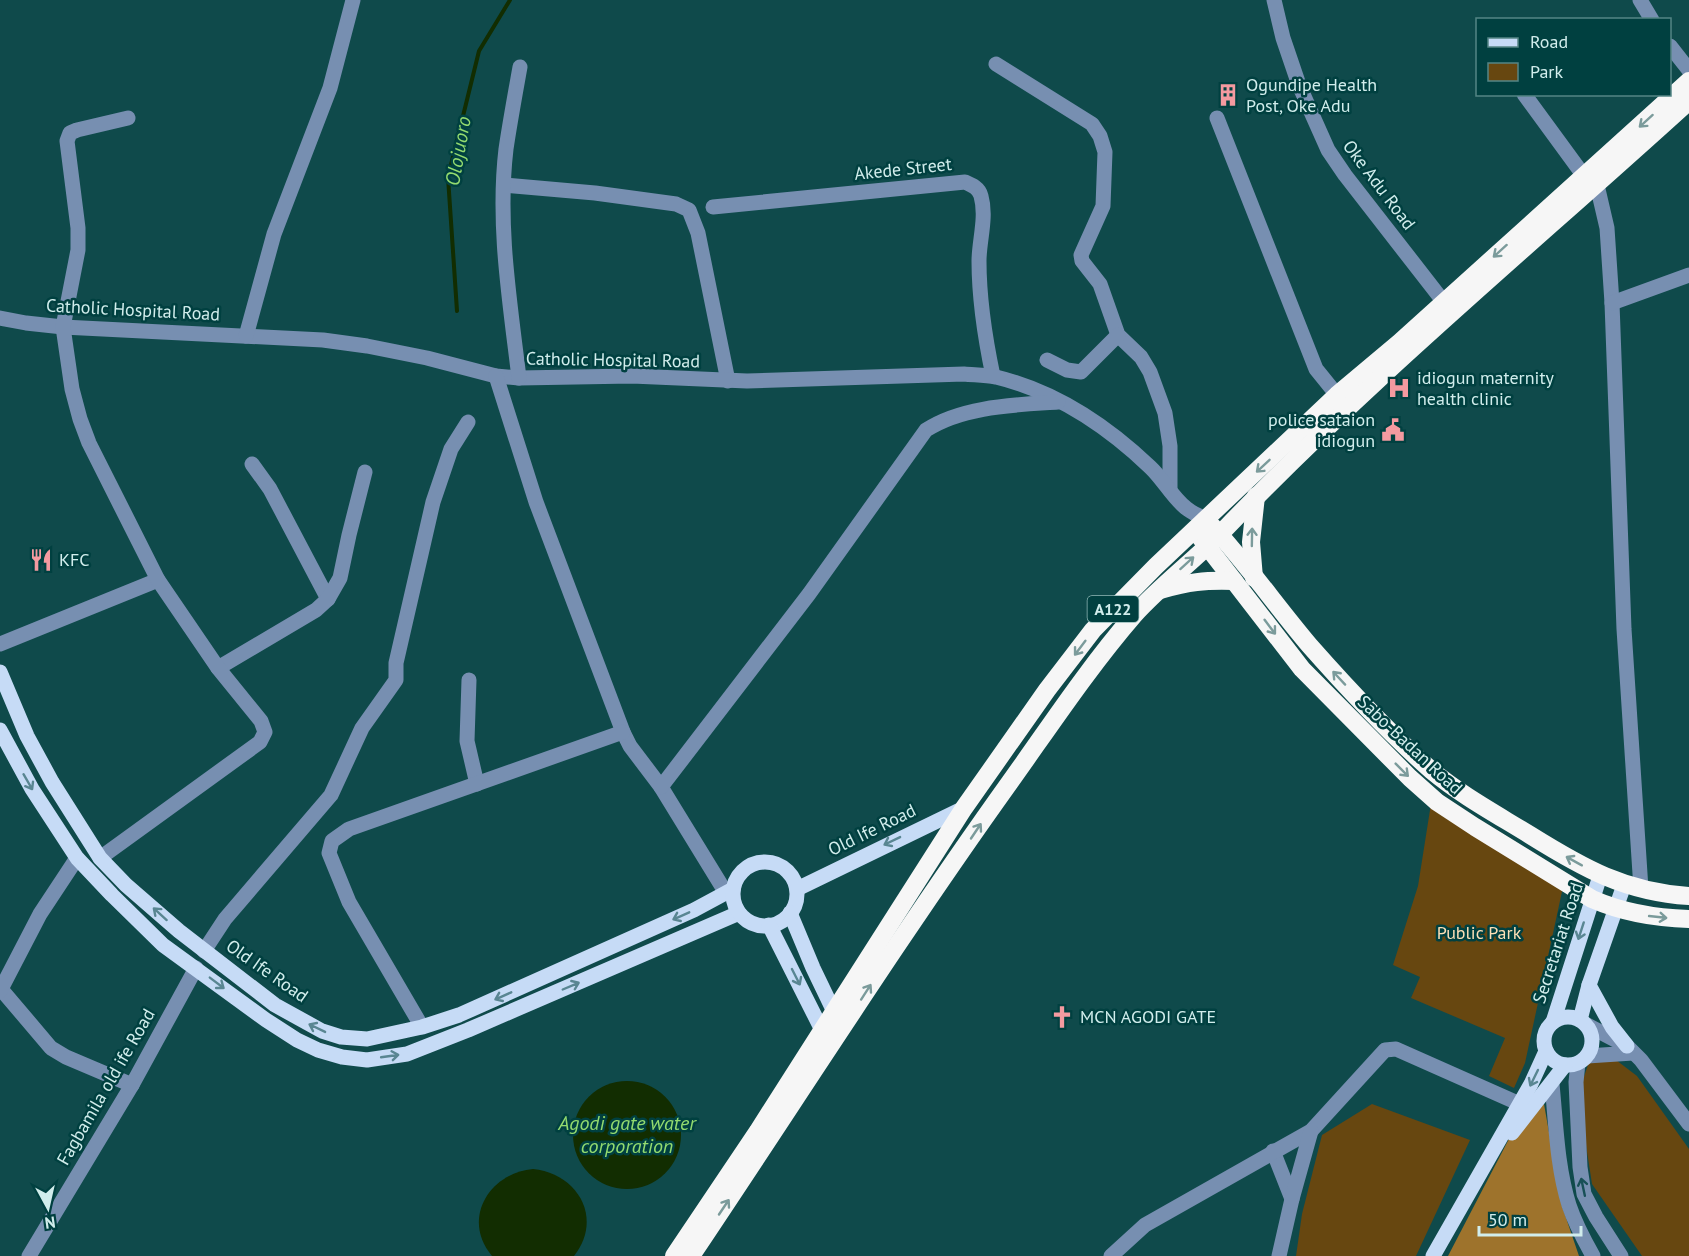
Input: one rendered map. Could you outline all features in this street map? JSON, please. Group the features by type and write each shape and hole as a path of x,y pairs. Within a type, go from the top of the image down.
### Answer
{"highway":[{"name":"A122","path":"1591,180 1689,81"},
{"name":"A122","path":"674,1256 822,1030 838,1020 1095,664 1156,592 1213,540 1448,307 1591,180 1689,101"},
{"name":"A122","path":"692,1256 830,1047 838,1020 964,808 1047,690 1093,630 1156,566 1337,395 1399,343 1448,307"},
{"path":"1256,496 1251,542 1256,590"},
{"name":"Sabo-Badan Road","path":"1200,526 1336,675 1432,770 1469,798 1600,876 1632,887 1689,896"},
{"name":"Sabo-Badan Road","path":"1213,540 1234,581 1256,590 1302,669 1410,778 1437,802 1592,899 1616,909 1655,917 1689,919"},
{"path":"1156,592 1188,582 1234,581"}],"main road":[{"name":"Old Ife Road","path":"0,672 27,736 52,782 100,858 126,885 204,951 275,1005 322,1031 341,1037 367,1039 422,1028 470,1011 694,910 730,891 739,874 752,864 769,862 784,868 790,874 797,889 964,808"},
{"path":"0,730 7,747 32,789 77,858 163,945 297,1040 318,1050 342,1057 367,1060 406,1054 468,1030 739,913"},
{"path":"7,747 27,736"},
{"name":"Secretariat Road","path":"1554,1022 1600,876"},
{"path":"1582,1022 1589,985 1616,909 1632,887"},
{"path":"730,891 739,913 752,923 769,925 777,923 790,913 795,906 797,889"},
{"path":"790,913 838,1020"},
{"path":"769,925 830,1047"},
{"path":"1589,985 1612,1027 1630,1050"},
{"path":"1444,1256 1513,1131 1552,1084 1577,1062 1590,1050 1592,1036 1582,1022 1566,1017 1549,1026 1544,1038 1546,1052 1550,1058 1577,1062"},
{"path":"1433,1256 1520,1104 1546,1052"}],"street":[{"path":"246,336 274,234 330,88 353,0"},
{"name":"Oke Adu Road","path":"1274,0 1283,38 1299,85 1328,150 1448,307"},
{"path":"1640,0 1651,18"},
{"path":"1671,47 1689,70"},
{"path":"996,64 1092,124 1101,136 1105,152 1103,207 1081,255 1082,261 1100,284 1118,335 1141,357 1150,372 1165,413 1170,446 1170,490"},
{"path":"519,378 506,265 504,185 506,150 520,68"},
{"path":"1526,96 1591,180 1606,222 1612,303 1632,887"},
{"path":"100,858 260,741 265,732 261,721 218,668 158,580 83,427 72,389 63,327 78,250 78,228 67,141 70,134 77,130 128,118"},
{"path":"1217,118 1316,369 1337,395"},
{"name":"Akede Street","path":"713,207 965,182 976,187 981,195 983,210 979,252 979,293 983,328 993,376"},
{"path":"504,185 595,193 676,204 689,210 698,233 728,381"},
{"path":"1612,303 1689,275"},
{"name":"Catholic Hospital Road","path":"0,318 63,327 323,340 367,346 427,358 496,376 519,378 606,376 728,381 964,374 993,376 1022,384 1095,421 1122,441 1153,469 1200,526"},
{"path":"1047,360 1067,370 1080,372 1118,335"},
{"path":"496,376 536,502 623,732 630,746 661,787 730,891"},
{"path":"661,787 809,594 926,430 948,418 987,409 1061,402"},
{"path":"204,951 225,920 331,795 362,728 396,680 396,663 433,502 451,449 468,422"},
{"path":"252,464 270,489 328,599"},
{"path":"218,668 316,610 328,599 340,578 365,472"},
{"path":"0,644 158,580"},
{"path":"469,680 467,741 477,784"},
{"path":"422,1028 349,902 329,853 332,841 349,829 623,732"},
{"path":"77,858 40,914 0,990 51,1048 66,1057 132,1085"},
{"name":"Fagbamila old ife Road","path":"29,1256 132,1085 196,968"},
{"path":"1582,1022 1630,1050 1641,1060 1689,1124"},
{"path":"1111,1256 1145,1225 1311,1131 1385,1050 1396,1049 1520,1104"},
{"path":"1621,1256 1584,1194 1580,1167 1576,1082 1577,1062 1630,1050"},
{"path":"1552,1084 1562,1177 1573,1215 1593,1256"},
{"path":"1279,1256 1311,1131"},
{"path":"1273,1151 1292,1199"}],"green space":[{"name":"Public Park","path":"1433,791 1566,873 1525,1063 1514,1088 1489,1076 1505,1038 1411,998 1420,977 1393,965 1418,886"},
{"path":"1616,1060 1637,1076 1689,1149 1689,1256 1642,1256 1592,1184 1578,1094 1589,1062"},
{"path":"1372,1104 1470,1140 1416,1256 1296,1256 1302,1214 1322,1135"}],"shaded area":[{"path":"1544,1104 1562,1206 1579,1256 1448,1256 1511,1135"}],"water":[{"name":"Agodi gate water corporation","path":"627,1081 648,1085 665,1097 677,1114 681,1135 677,1156 665,1173 648,1185 627,1189 606,1185 589,1173 577,1156 573,1135 577,1114 589,1097 606,1085"},
{"path":"533,1169 549,1172 573,1188 586,1213 583,1242 574,1256 492,1256 483,1242 479,1227 484,1200 504,1179 517,1172"}],"waterway":[{"name":"Olojuoro","path":"457,311 448,177 479,51 510,0"}],"place":[{"name":"Ogundipe Health Post, Oke Adu","path":"1228,95"},
{"name":"idiogun maternity health clinic","path":"1399,388"},
{"name":"police sataion idiogun","path":"1393,430"},
{"name":"KFC","path":"41,560"},
{"name":"MCN AGODI GATE","path":"1062,1017"}]}
